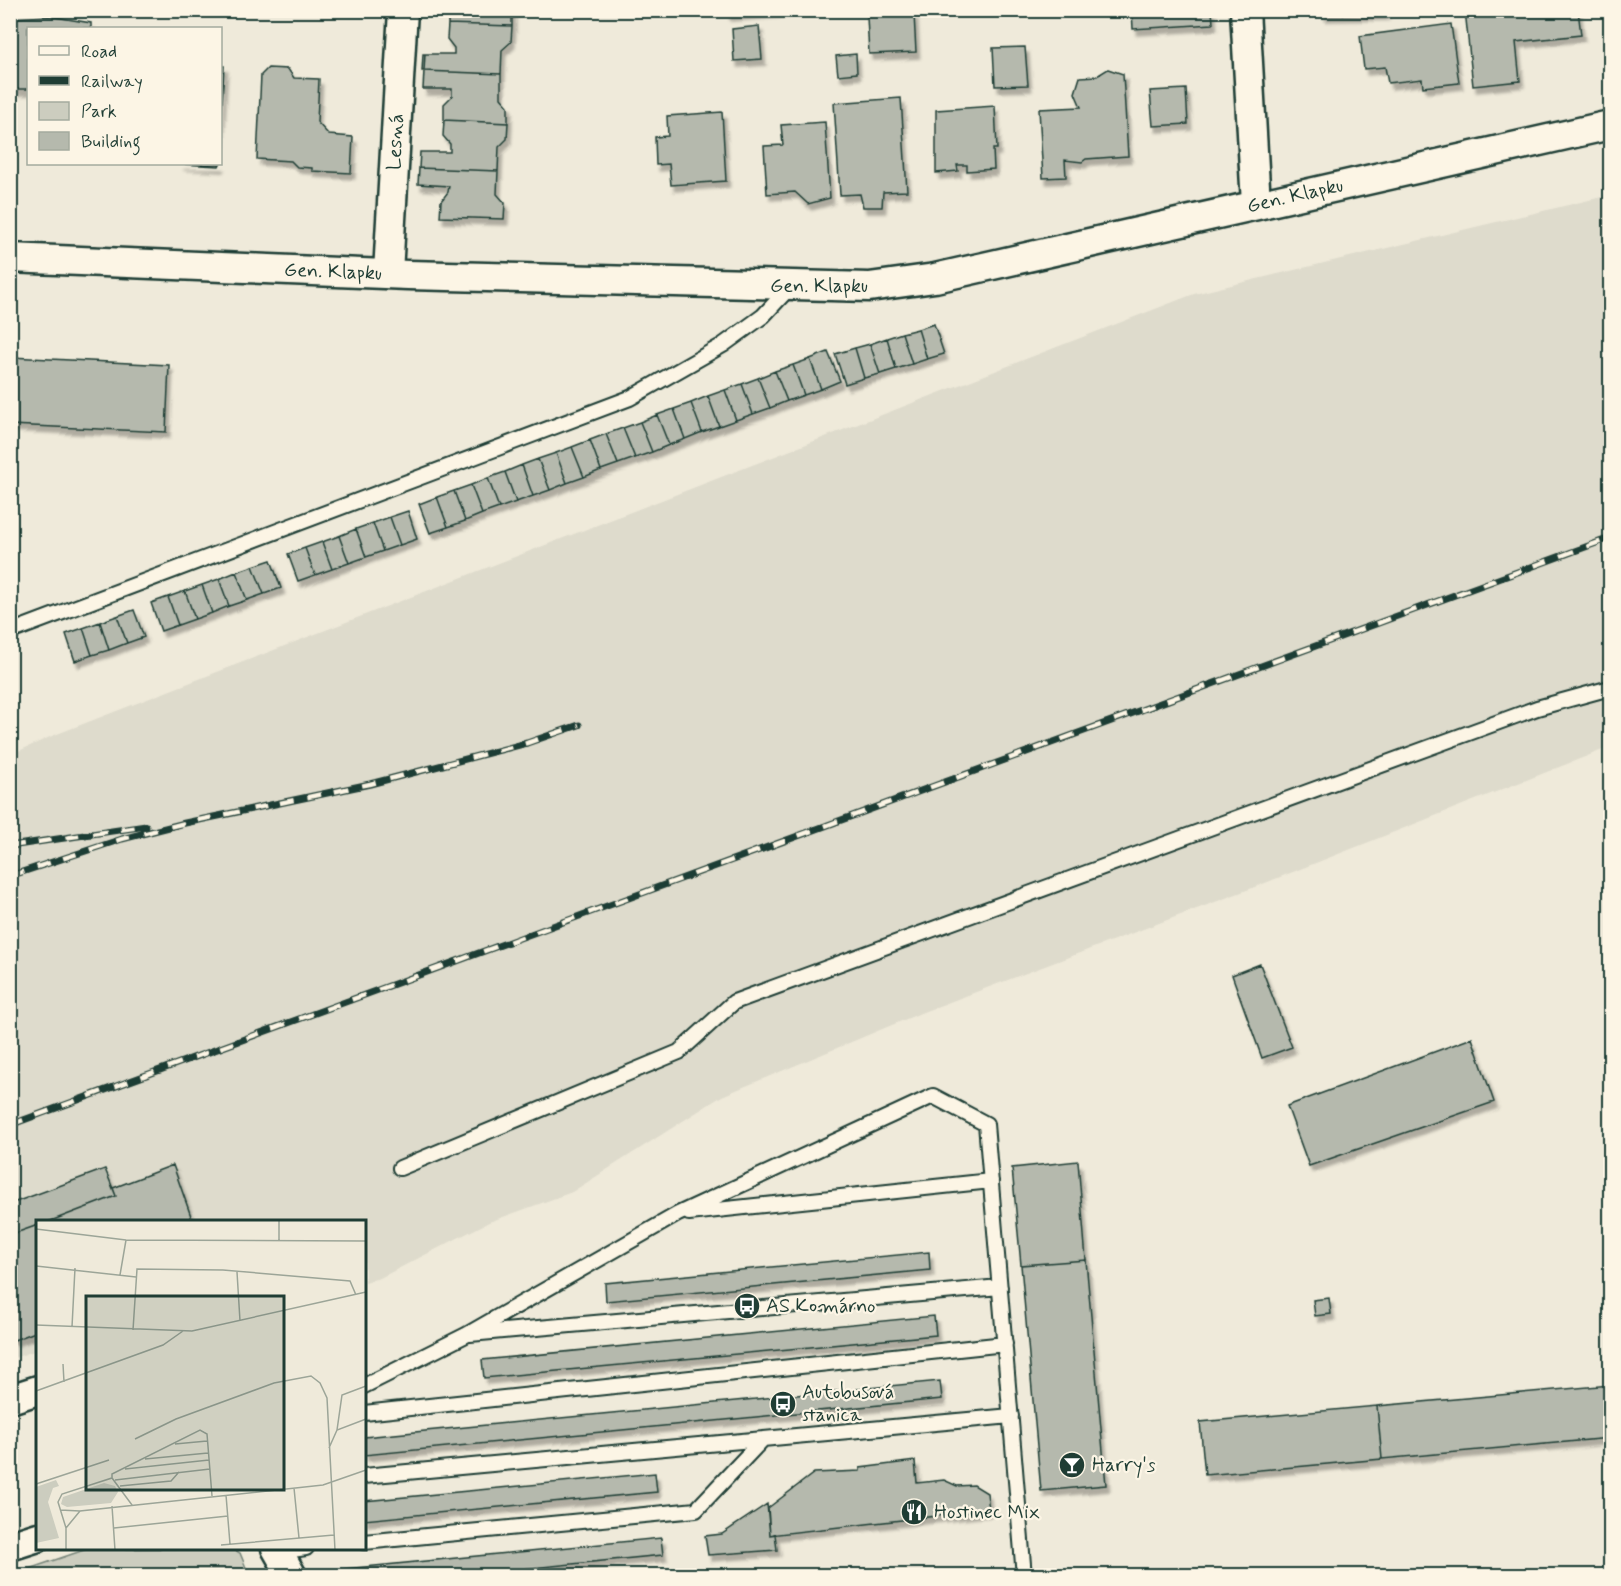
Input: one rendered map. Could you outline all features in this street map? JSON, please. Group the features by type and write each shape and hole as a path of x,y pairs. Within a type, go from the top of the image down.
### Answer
{"street":[{"name":"Lesná","path":"388,273 403,10"},
{"path":"1245,10 1256,204"},
{"name":"Gen. Klapku","path":"10,258 790,287 869,287 935,278 1611,125"},
{"path":"10,1399 36,1391"},
{"path":"10,1545 36,1538"}],"lane":[{"path":"10,632 630,398 723,345 763,316 790,287"},
{"path":"400,1168 680,1052 735,1002 1537,708 1611,688"},
{"path":"366,1385 466,1335 678,1214 933,1096 986,1125 1024,1575"},
{"path":"678,1214 991,1182"},
{"path":"466,1335 1000,1287"},
{"path":"366,1413 1005,1344"},
{"path":"366,1476 1011,1416"},
{"path":"366,1542 696,1510 763,1439"},
{"path":"282,1559 302,1550"}],"shaded area":[{"path":"1610,195 1610,747 1255,887 923,1012 722,1096 572,1192 489,1222 380,1278 366,1282 366,1220 36,1220 36,1350 11,1359 10,755 52,736 1194,294"}],"green space":[{"path":"84,1550 235,1550 240,1553 249,1575 11,1575"}],"building":[{"path":"448,10 512,10 512,26 448,24"},
{"path":"727,10 793,10 727,15"},
{"path":"1132,10 1212,10 1213,24 1133,29"},
{"path":"1322,10 1385,10 1385,14 1322,15"},
{"path":"1465,10 1578,10 1581,35 1516,42 1520,81 1473,86"},
{"path":"914,14 916,52 869,54 867,17"},
{"path":"49,16 91,23 91,27 27,27 27,89 10,89 10,18"},
{"path":"448,24 512,26 511,42 502,50 501,74 424,71 425,54 454,54 454,48 447,39"},
{"path":"1451,24 1459,83 1423,87 1422,79 1388,83 1385,67 1364,69 1360,36"},
{"path":"759,26 762,59 734,61 732,29"},
{"path":"1025,47 1028,85 995,86 993,48"},
{"path":"423,54 425,54 424,71 422,71"},
{"path":"856,54 857,73 838,75 836,56"},
{"path":"222,66 224,66 222,104"},
{"path":"268,68 288,69 294,78 319,79 317,122 329,135 353,137 351,173 312,171 312,168 297,167 291,161 257,159 261,75"},
{"path":"1108,69 1123,74 1128,156 1086,159 1082,162 1065,160 1066,177 1043,178 1039,109 1081,107 1075,93 1080,77 1097,76"},
{"path":"424,71 501,74 501,98 508,106 508,123 444,120 444,104 452,96 452,89 423,89"},
{"path":"1186,89 1188,124 1153,126 1150,91"},
{"path":"901,98 907,191 883,192 882,207 863,207 860,194 840,195 834,103"},
{"path":"995,106 997,149 993,149 994,169 967,171 967,165 957,165 958,171 936,173 936,110"},
{"path":"722,112 726,181 671,185 669,164 656,165 655,137 668,136 667,116"},
{"path":"444,120 508,123 507,139 499,147 498,171 419,168 420,152 450,152 450,144 443,136"},
{"path":"825,122 830,198 808,204 795,192 767,194 764,146 783,145 781,125"},
{"path":"419,168 498,171 497,194 505,203 504,219 440,217 441,201 448,192 449,186 418,184"},
{"path":"934,324 944,354 927,359 918,329"},
{"path":"918,329 927,359 912,364 902,333"},
{"path":"902,333 912,364 896,369 887,338"},
{"path":"887,338 896,369 880,374 870,344"},
{"path":"870,344 880,374 864,378 855,348"},
{"path":"855,348 864,378 845,384 835,354"},
{"path":"828,352 840,381 821,389 810,359"},
{"path":"10,357 169,365 166,432 10,425"},
{"path":"810,359 821,389 804,395 793,365"},
{"path":"793,365 804,395 787,401 775,371"},
{"path":"775,371 787,401 770,408 758,378"},
{"path":"758,378 770,408 753,414 742,384"},
{"path":"742,384 753,414 736,420 725,390"},
{"path":"725,390 736,420 719,426 708,396"},
{"path":"708,396 719,426 702,432 691,403"},
{"path":"691,403 702,432 685,439 674,409"},
{"path":"674,409 685,439 669,445 657,415"},
{"path":"657,415 669,445 652,452 640,422"},
{"path":"640,422 652,452 635,458 623,428"},
{"path":"623,428 635,458 618,464 606,434"},
{"path":"606,434 618,464 601,470 590,440"},
{"path":"590,440 601,470 584,477 572,447"},
{"path":"572,447 584,477 567,483 556,453"},
{"path":"556,453 567,483 550,490 538,459"},
{"path":"538,459 550,490 533,496 522,465"},
{"path":"522,465 533,496 516,502 505,472"},
{"path":"505,472 516,502 499,508 488,478"},
{"path":"488,478 499,508 482,514 471,485"},
{"path":"471,485 482,514 465,521 454,491"},
{"path":"454,491 465,521 448,527 437,497"},
{"path":"437,497 448,527 430,533 419,504"},
{"path":"408,511 417,539 400,545 390,517"},
{"path":"390,517 400,545 383,551 373,523"},
{"path":"373,523 383,551 366,557 356,529"},
{"path":"356,529 366,557 349,563 339,536"},
{"path":"339,536 349,563 332,569 322,542"},
{"path":"322,542 332,569 315,575 305,548"},
{"path":"305,548 315,575 298,581 288,554"},
{"path":"271,560 281,588 264,594 253,566"},
{"path":"253,566 264,594 247,600 236,572"},
{"path":"236,572 247,600 229,606 219,579"},
{"path":"219,579 229,606 212,613 202,585"},
{"path":"202,585 212,613 195,619 185,591"},
{"path":"185,591 195,619 178,625 168,597"},
{"path":"168,597 178,625 161,631 151,603"},
{"path":"134,610 144,637 127,643 117,616"},
{"path":"117,616 127,643 109,650 100,622"},
{"path":"100,622 109,650 92,655 83,628"},
{"path":"83,628 92,655 75,661 66,634"},
{"path":"1260,964 1292,1047 1262,1058 1232,975"},
{"path":"1472,1038 1494,1102 1309,1166 1287,1106"},
{"path":"1078,1161 1086,1260 1021,1265 1012,1168"},
{"path":"173,1165 192,1220 53,1220 116,1196 113,1188"},
{"path":"105,1169 116,1196 53,1220 36,1220 36,1226 10,1235 10,1204"},
{"path":"36,1226 36,1332 14,1340 10,1334 10,1235"},
{"path":"929,1252 930,1270 606,1301 605,1283"},
{"path":"1086,1260 1106,1485 1041,1491 1021,1265"},
{"path":"1329,1298 1331,1314 1315,1316 1313,1300"},
{"path":"934,1316 936,1335 484,1378 482,1360"},
{"path":"940,1381 942,1399 366,1455 366,1437"},
{"path":"1610,1385 1610,1438 1382,1459 1377,1406"},
{"path":"1377,1406 1382,1459 1205,1475 1200,1422"},
{"path":"915,1461 917,1483 944,1480 957,1486 974,1485 987,1493 989,1510 770,1535 768,1508 814,1473 860,1471 860,1468"},
{"path":"655,1473 657,1492 366,1520 366,1501"},
{"path":"767,1504 770,1535 775,1534 777,1550 708,1555 705,1536 722,1534"},
{"path":"661,1538 663,1555 452,1576 347,1576 345,1569"}],"railway":[{"path":"10,1125 1610,538"},
{"path":"10,876 122,839 185,823 370,784 527,743 579,725"},
{"path":"10,846 146,826"}],"place":[{"name":"AS Komárno","path":"747,1306"},
{"name":"Autobusová stanica","path":"783,1404"},
{"name":"Harry's","path":"1072,1465"},
{"name":"Hostinec Mix","path":"914,1512"}]}
